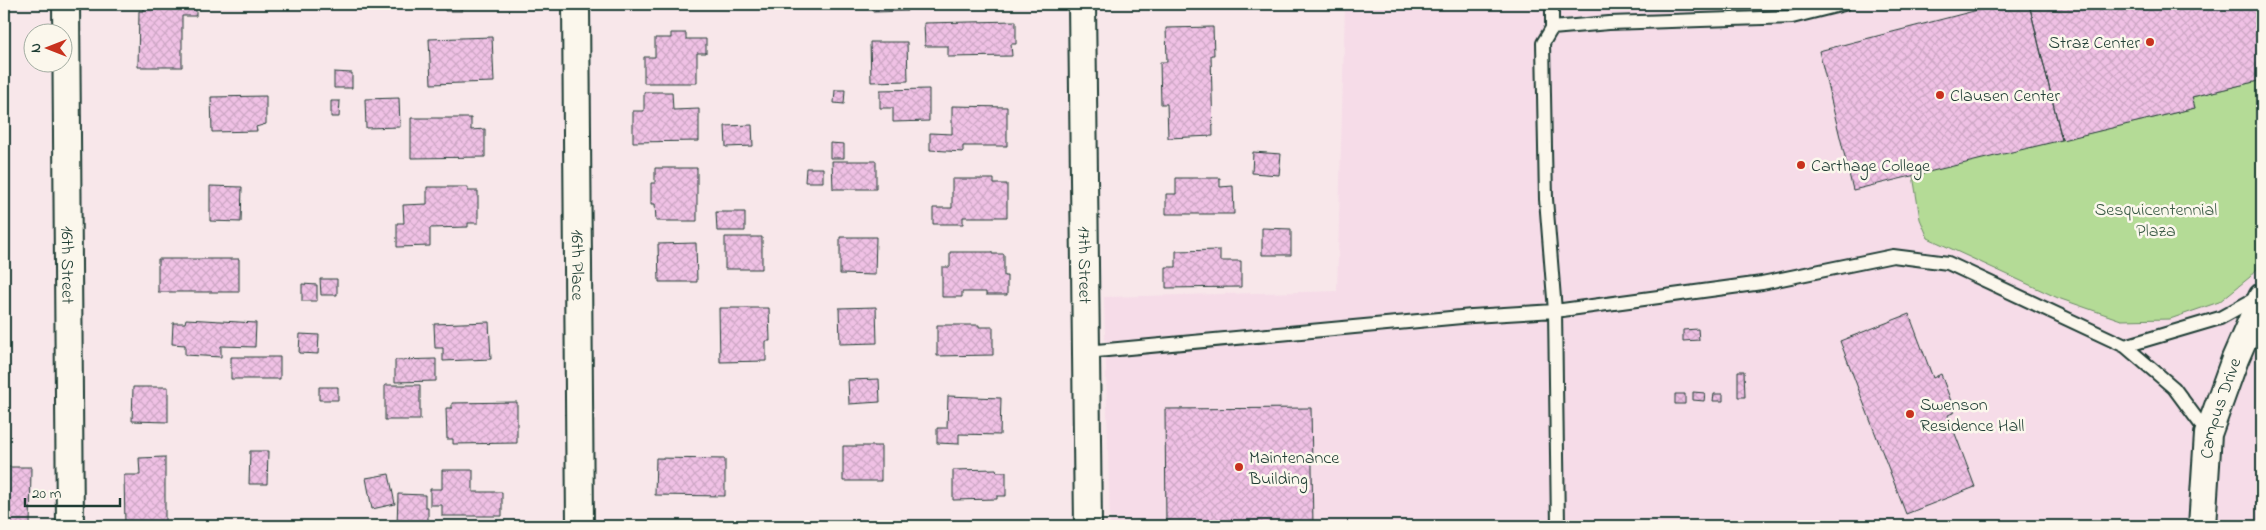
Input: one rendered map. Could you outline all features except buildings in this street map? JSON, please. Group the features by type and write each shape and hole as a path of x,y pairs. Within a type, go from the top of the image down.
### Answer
{"street":[{"name":"16th Street","path":"66,4 70,526"},
{"name":"16th Place","path":"576,4 580,526"},
{"name":"17th Street","path":"1082,4 1088,526"},
{"name":"Campus Drive","path":"2202,526 2208,434 2235,359 2262,295"}],"lane":[{"path":"1552,4 1552,28 1544,43 1544,60 1546,199 1555,311 1558,526"},
{"path":"1552,28 1609,23 1792,17 1844,4"},
{"path":"1086,352 1472,316 1555,311 1762,283 1893,256 1948,263 2125,346 2174,388 2208,434"},
{"path":"2125,346 2220,318 2262,295"}],"shaded area":[{"name":"Carthage College","path":"1345,4 2262,4 2262,526 1110,526 1104,297 1337,291"}],"green space":[{"name":"Sesquicentennial Plaza","path":"2262,80 2262,263 2250,277 2219,302 2170,319 2121,320 2058,298 1928,238 1920,219 1913,175 2195,108 2192,97"}],"place":[{"name":"Straz Center","path":"2150,42"},
{"name":"Clausen Center","path":"1940,95"},
{"name":"Carthage College","path":"1801,165"},
{"name":"Swenson Residence Hall","path":"1910,414"},
{"name":"Maintenance Building","path":"1239,467"}]}
